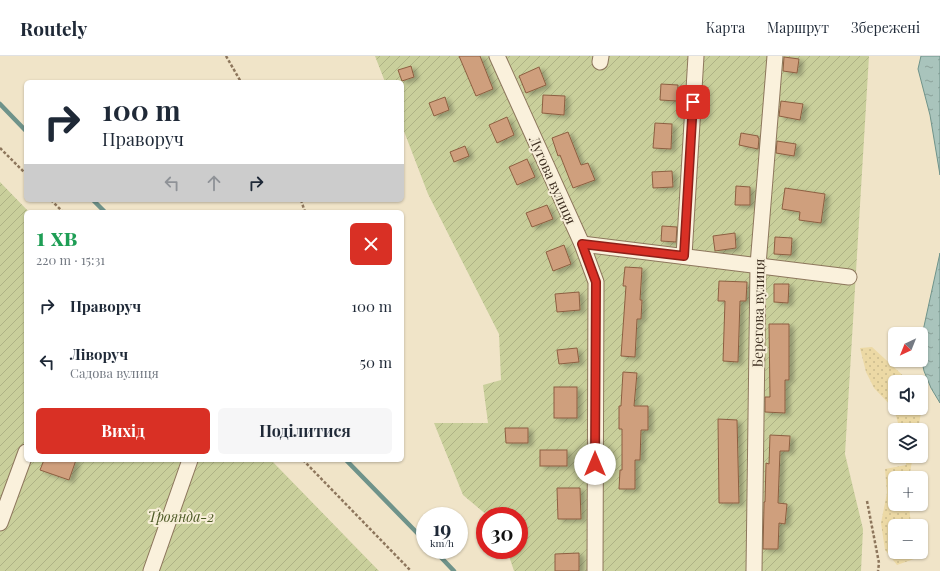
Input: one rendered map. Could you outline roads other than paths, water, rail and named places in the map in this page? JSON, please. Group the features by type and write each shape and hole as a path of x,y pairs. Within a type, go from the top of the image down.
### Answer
{"street":[{"name":"Лугова вулиця","path":"498,56 582,244 596,282 595,571"},
{"path":"684,256 696,56"},
{"name":"Берегова вулиця","path":"754,571 758,265 775,56"},
{"path":"582,244 849,277"},
{"path":"0,523 24,457"},
{"path":"150,571 189,462"}],"water":[{"path":"921,56 940,56 940,175 930,115 918,69"},
{"path":"940,253 940,403 931,388 928,381 928,375 926,375 923,367 928,367 928,327 924,327"}],"waterway":[{"path":"0,104 24,129"},
{"path":"95,202 103,210"},
{"path":"348,462 416,532"},
{"path":"443,559 454,571"}],"park label":[{"name":"Троянда-2","path":"181,516"}]}
